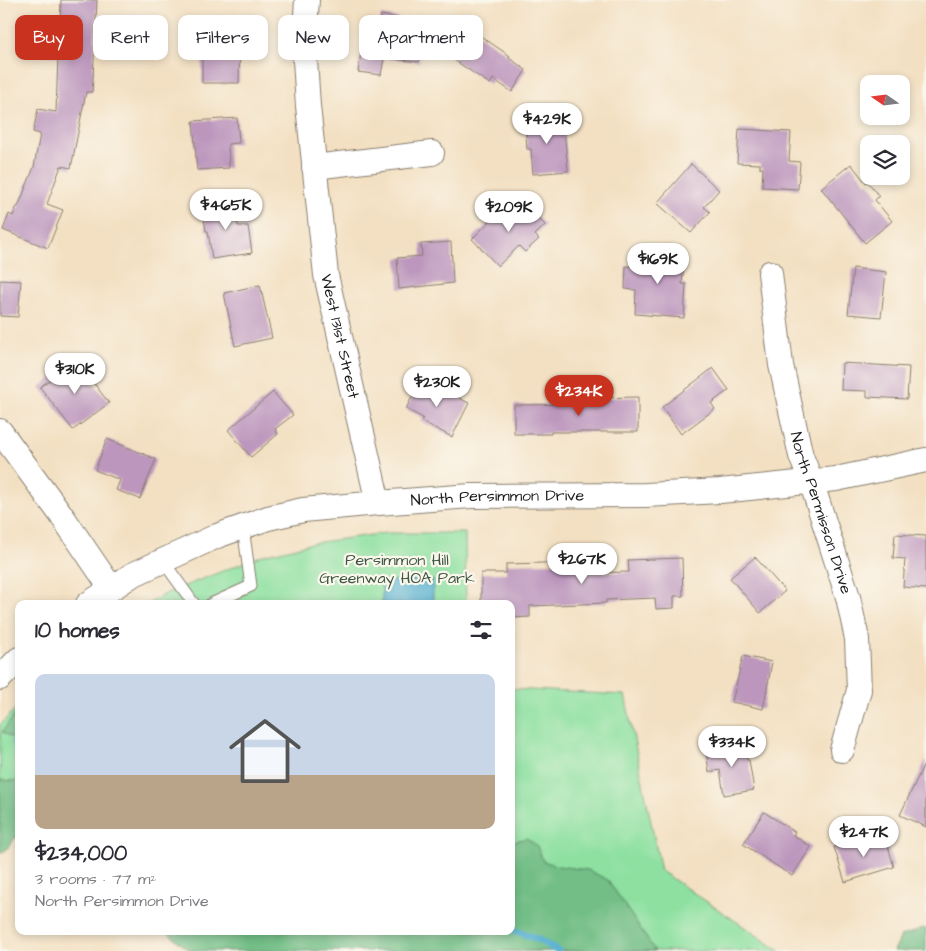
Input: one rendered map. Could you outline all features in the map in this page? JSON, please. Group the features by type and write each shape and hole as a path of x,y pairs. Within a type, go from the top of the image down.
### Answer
{"street":[{"name":"West 131st Street","path":"307,0 304,44 314,167 326,275 378,502"},
{"path":"314,167 432,153"},
{"name":"North Permisson Drive","path":"770,273 781,365 801,456 811,481 848,597 858,639 859,690 842,750"},
{"path":"0,431 60,513 111,588"},
{"name":"North Persimmon Drive","path":"94,600 132,575 217,536 268,518 303,510 378,502 471,496 646,495 720,491 836,479 926,460"},
{"path":"0,678 15,663"}],"lane":[{"path":"220,600 251,586 243,527"},
{"path":"163,560 191,600"}],"green space":[{"name":"Persimmon Hill Greenway HOA Park","path":"386,533 465,533 466,600 155,600 167,593 263,555 313,543"},
{"path":"515,689 625,695 661,871 780,951 478,951 504,935 515,935"},
{"path":"15,709 15,837 0,833 0,725"},
{"path":"15,714 15,738 12,738 2,732"},
{"path":"0,780 15,781 15,838 6,850 0,853"},
{"path":"527,838 537,846 543,861 558,866 588,870 608,880 655,951 192,951 171,935 515,935 515,841"},
{"path":"926,928 926,951 894,951 901,936"}],"water":[{"path":"433,580 433,600 382,600 382,581"}],"building":[{"path":"61,0 97,0 96,15 93,15 94,60 92,92 86,92 71,168 61,166 47,204 63,210 48,248 3,230 9,214 13,216 16,207 18,207 34,167 40,134 33,132 38,109 56,112 58,60 83,60 83,15 61,15"},
{"path":"483,38 510,56 509,58 526,70 512,92 493,79 490,84 454,60 483,60"},
{"path":"202,60 239,60 239,83 202,83"},
{"path":"360,60 384,60 381,75 358,72"},
{"path":"402,60 419,60 419,62"},
{"path":"563,117 568,171 533,174 531,149 527,149 525,120"},
{"path":"237,118 239,143 228,144 229,168 197,170 193,121"},
{"path":"739,129 791,132 789,161 800,162 798,189 762,187 763,168 760,168 760,164 737,163"},
{"path":"691,164 719,190 704,207 710,212 691,233 657,203"},
{"path":"851,164 860,175 860,185 870,185 879,196 875,200 892,221 865,243 821,188"},
{"path":"522,201 545,225 535,235 539,239 525,252 519,246 498,266 472,239 495,216 498,219 511,205 514,209"},
{"path":"235,202 238,226 248,226 252,253 212,259 202,206"},
{"path":"451,242 453,283 399,289 397,258 422,256 421,244"},
{"path":"639,253 685,256 682,284 686,284 684,318 635,314 636,290 625,289 626,266 638,267"},
{"path":"853,268 886,272 881,317 848,314"},
{"path":"0,280 21,281 18,317 0,316"},
{"path":"260,285 272,338 235,346 224,293"},
{"path":"76,360 109,403 73,430 40,387"},
{"path":"842,363 909,367 907,399 867,397 867,391 841,390"},
{"path":"713,368 729,390 711,403 715,409 681,434 662,407"},
{"path":"421,379 469,403 452,437 421,421 423,418 406,409"},
{"path":"273,392 293,415 275,429 278,434 251,457 228,430"},
{"path":"638,397 638,432 514,434 514,405 589,404 589,398"},
{"path":"107,439 156,459 140,499 116,490 120,480 95,470"},
{"path":"895,534 926,536 926,589 903,587 905,559 893,558"},
{"path":"755,557 785,591 760,613 730,578"},
{"path":"682,558 683,596 674,596 674,608 656,609 655,598 606,600 606,603 530,606 530,617 515,618 515,600 481,600 481,573 506,573 506,564 581,562 583,573 629,572 628,560"},
{"path":"743,656 772,662 763,709 732,702"},
{"path":"744,744 754,790 724,795 720,770 709,772 706,750"},
{"path":"926,760 926,827 900,815"},
{"path":"764,812 795,832 793,835 811,847 792,876 743,844"},
{"path":"885,835 894,867 845,882 834,847 853,841 854,845"}],"waterway":[{"path":"515,931 537,939 558,951"}]}
